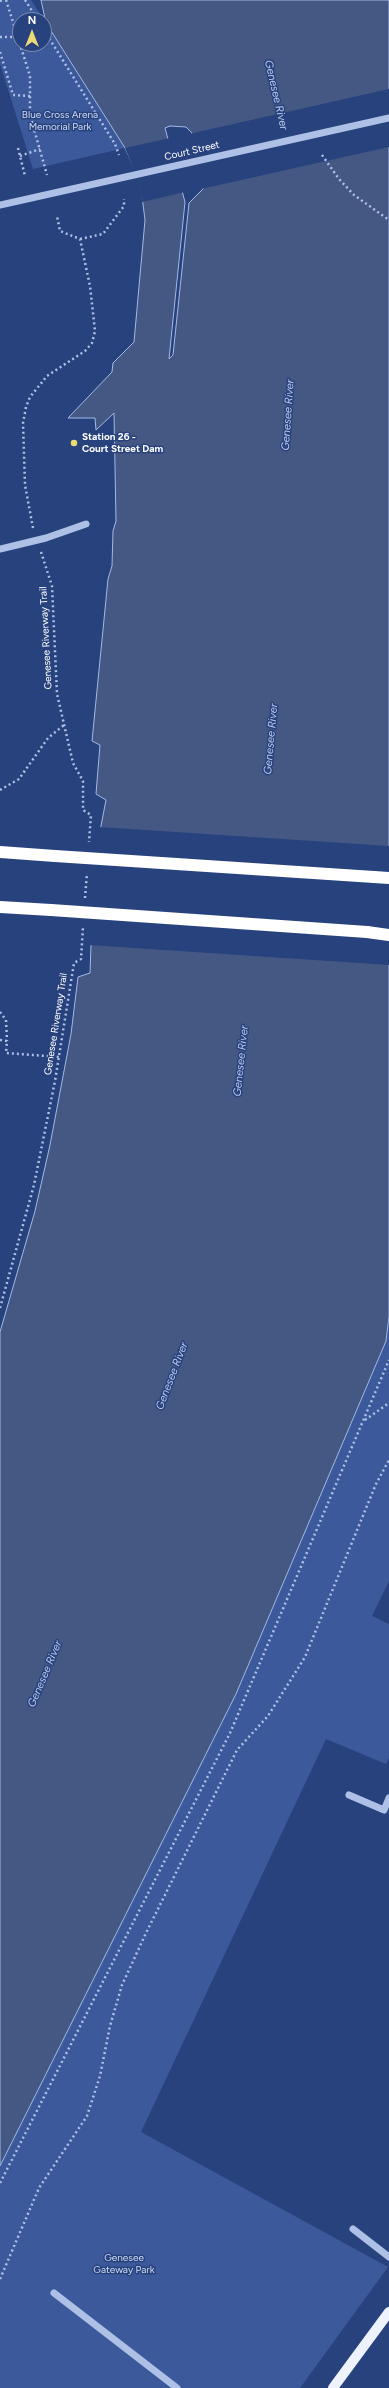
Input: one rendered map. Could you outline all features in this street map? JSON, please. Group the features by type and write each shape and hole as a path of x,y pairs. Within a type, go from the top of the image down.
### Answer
{"highway":[{"path":"0,852 389,877"},
{"path":"0,907 389,934"}],"main road":[{"path":"333,2388 389,2312"}],"street":[{"name":"Court Street","path":"0,205 389,118"},
{"path":"0,549 37,540 86,524"},
{"path":"349,1795 384,1810 389,1798"},
{"path":"352,2229 389,2257"},
{"path":"54,2293 177,2388"}],"path":[{"path":"0,1 4,0 12,20"},
{"path":"25,0 33,12"},
{"path":"0,37 12,38"},
{"path":"52,43 115,144 119,155"},
{"path":"0,52 14,95 30,96"},
{"path":"23,52 30,76 30,115 47,175"},
{"path":"18,148 25,176"},
{"path":"20,156 40,149"},
{"path":"322,155 339,179 354,196 389,220"},
{"path":"57,216 60,232 80,239 103,234 124,206 124,199"},
{"name":"Genesee Riverway Trail","path":"80,239 95,331 92,343 85,351 43,380 30,397 23,423 26,497 37,540 52,586 56,681 73,763 83,781 83,810 91,815 89,846"},
{"path":"0,790 19,779 48,738 64,725"},
{"path":"85,906 87,868"},
{"name":"Genesee Riverway Trail","path":"0,1308 34,1185 59,1057 74,962 81,959 84,921"},
{"path":"0,1012 6,1020 6,1053 59,1057"},
{"path":"0,1040 7,1041"},
{"path":"0,2183 230,1733 365,1420 389,1360"},
{"path":"365,1420 389,1403"},
{"path":"0,2279 39,2188 87,2116 100,2076 110,2026 122,1985 146,1933 237,1750 268,1716 304,1657 376,1484 389,1460"}],"green space":[{"name":"Blue Cross Arena Memorial Park","path":"0,0 31,0 39,12 12,12 12,52 52,52 52,33 125,148 33,169 0,64"},
{"name":"Genesee Gateway Park","path":"389,1316 389,1581 372,1616 389,1624 389,1758 386,1764 326,1739 141,2132 388,2267 300,2388 0,2388 0,2166 236,1694 386,1341"}],"water":[{"name":"Genesee River","path":"41,0 389,0 389,1316 386,1341 236,1694 0,2166 0,1332 35,1211 50,1145 71,1034 78,977 90,973 94,862 106,800 96,794 100,745 92,741 108,579 112,566 113,531 116,521 114,413 96,430 95,418 68,418 112,372 113,363 134,342 145,220 140,180 125,148 52,32 52,12 44,12","holes":["170,126 186,127 192,133 203,189 189,203 173,355 169,359 185,202 165,128"]}],"pier":[{"path":"389,89 389,147 201,189 189,134"},
{"path":"170,138 185,192 142,202 139,181 125,148"},
{"path":"99,827 389,846 389,965 89,945 92,862"}],"place":[{"name":"Station 26 - Court Street Dam","path":"74,443"}]}
